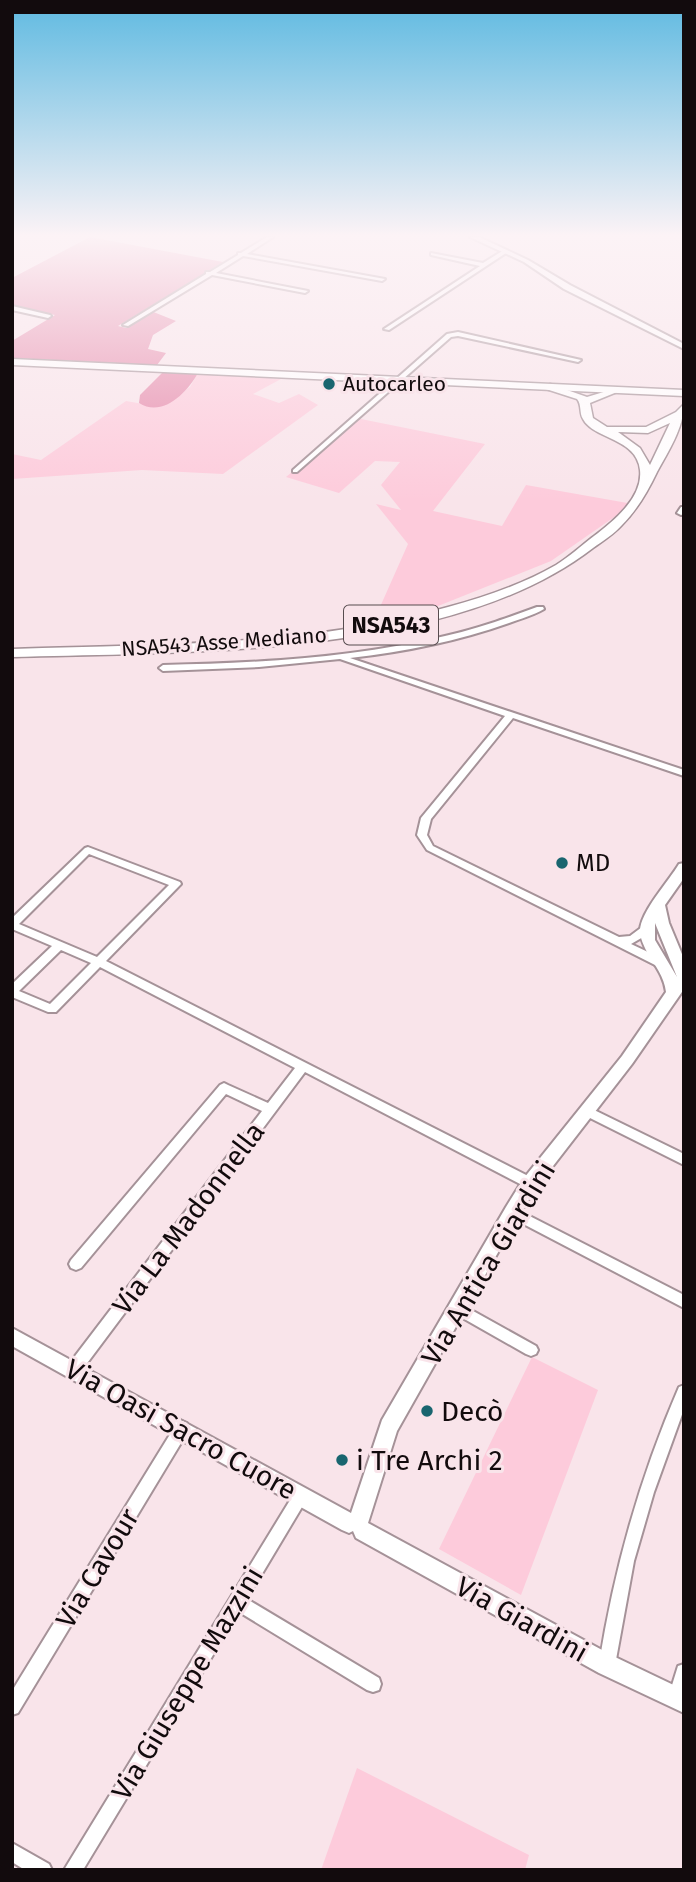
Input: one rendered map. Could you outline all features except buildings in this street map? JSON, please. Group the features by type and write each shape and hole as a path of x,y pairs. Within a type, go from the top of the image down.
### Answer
{"main road":[{"path":"12,362 550,387 584,394 613,390 684,393"},
{"path":"584,394 584,412 597,426 624,439 643,458 648,469 644,489"},
{"path":"597,426 634,432 648,430 683,416"},
{"name":"NSA543 Asse Mediano","path":"12,653 280,640 350,632 456,610 536,581 575,559 614,527 644,489 683,416"},
{"name":"NSA543 Asse Mediano","path":"12,660 131,655 338,640 428,623 522,594 580,564 623,530 646,500 683,416"},
{"path":"75,663 131,655"}],"street":[{"path":"387,329 393,325"},
{"path":"642,325 684,347"},
{"path":"295,471 449,335 456,334 578,360"},
{"path":"163,668 341,658 408,649 479,630 540,608"},
{"path":"341,658 684,773"},
{"path":"511,715 426,818 422,835 430,848 619,941 670,961"},
{"path":"59,945 12,991 52,1009 100,962 176,884 89,850 12,925 100,962 530,1183"},
{"path":"619,941 632,940 646,930 684,867"},
{"path":"659,907 670,961"},
{"path":"646,930 666,932"},
{"path":"646,930 670,961"},
{"name":"Via Antica Giardini","path":"357,1524 389,1427 512,1212 530,1183 588,1112 684,976 670,961"},
{"name":"Via La Madonnella","path":"74,1369 303,1066"},
{"path":"76,1264 224,1088 270,1109"},
{"path":"588,1112 684,1160"},
{"path":"512,1212 684,1302"},
{"path":"457,1308 531,1350"},
{"name":"Via Oasi Sacro Cuore","path":"12,1335 182,1428 300,1497 357,1524"},
{"path":"607,1665 615,1604 652,1480 684,1392"},
{"name":"Via Cavour","path":"12,1707 182,1428"},
{"name":"Via Giuseppe Mazzini","path":"73,1870 300,1497"},
{"name":"Via Giardini","path":"357,1524 607,1665 680,1700"},
{"path":"236,1602 373,1684"},
{"path":"680,1700 684,1672"},
{"path":"12,1852 43,1870"}],"shaded area":[{"path":"39,325 120,325 118,326 126,328 131,325 170,325 153,335 148,349 166,353 157,365 12,358 12,341"},
{"path":"163,372 198,373 173,401 156,407 139,403 140,395"},
{"path":"198,373 281,379 253,394 279,403 299,394 318,405 223,474 142,470 12,479 12,454 41,460 126,401 160,407 190,387"},
{"path":"356,418 485,444 433,511 502,526 526,485 633,504 551,561 433,608 372,625 408,544 376,504 401,510 381,485 400,462 375,461 339,493 286,477"},
{"path":"532,1357 598,1390 521,1595 439,1549"},
{"path":"357,1768 529,1855 525,1870 321,1870"}],"place":[{"name":"Autocarleo","path":"329,384"},
{"name":"MD","path":"562,863"},
{"name":"Decò","path":"427,1411"},
{"name":"i Tre Archi 2","path":"342,1460"}]}
